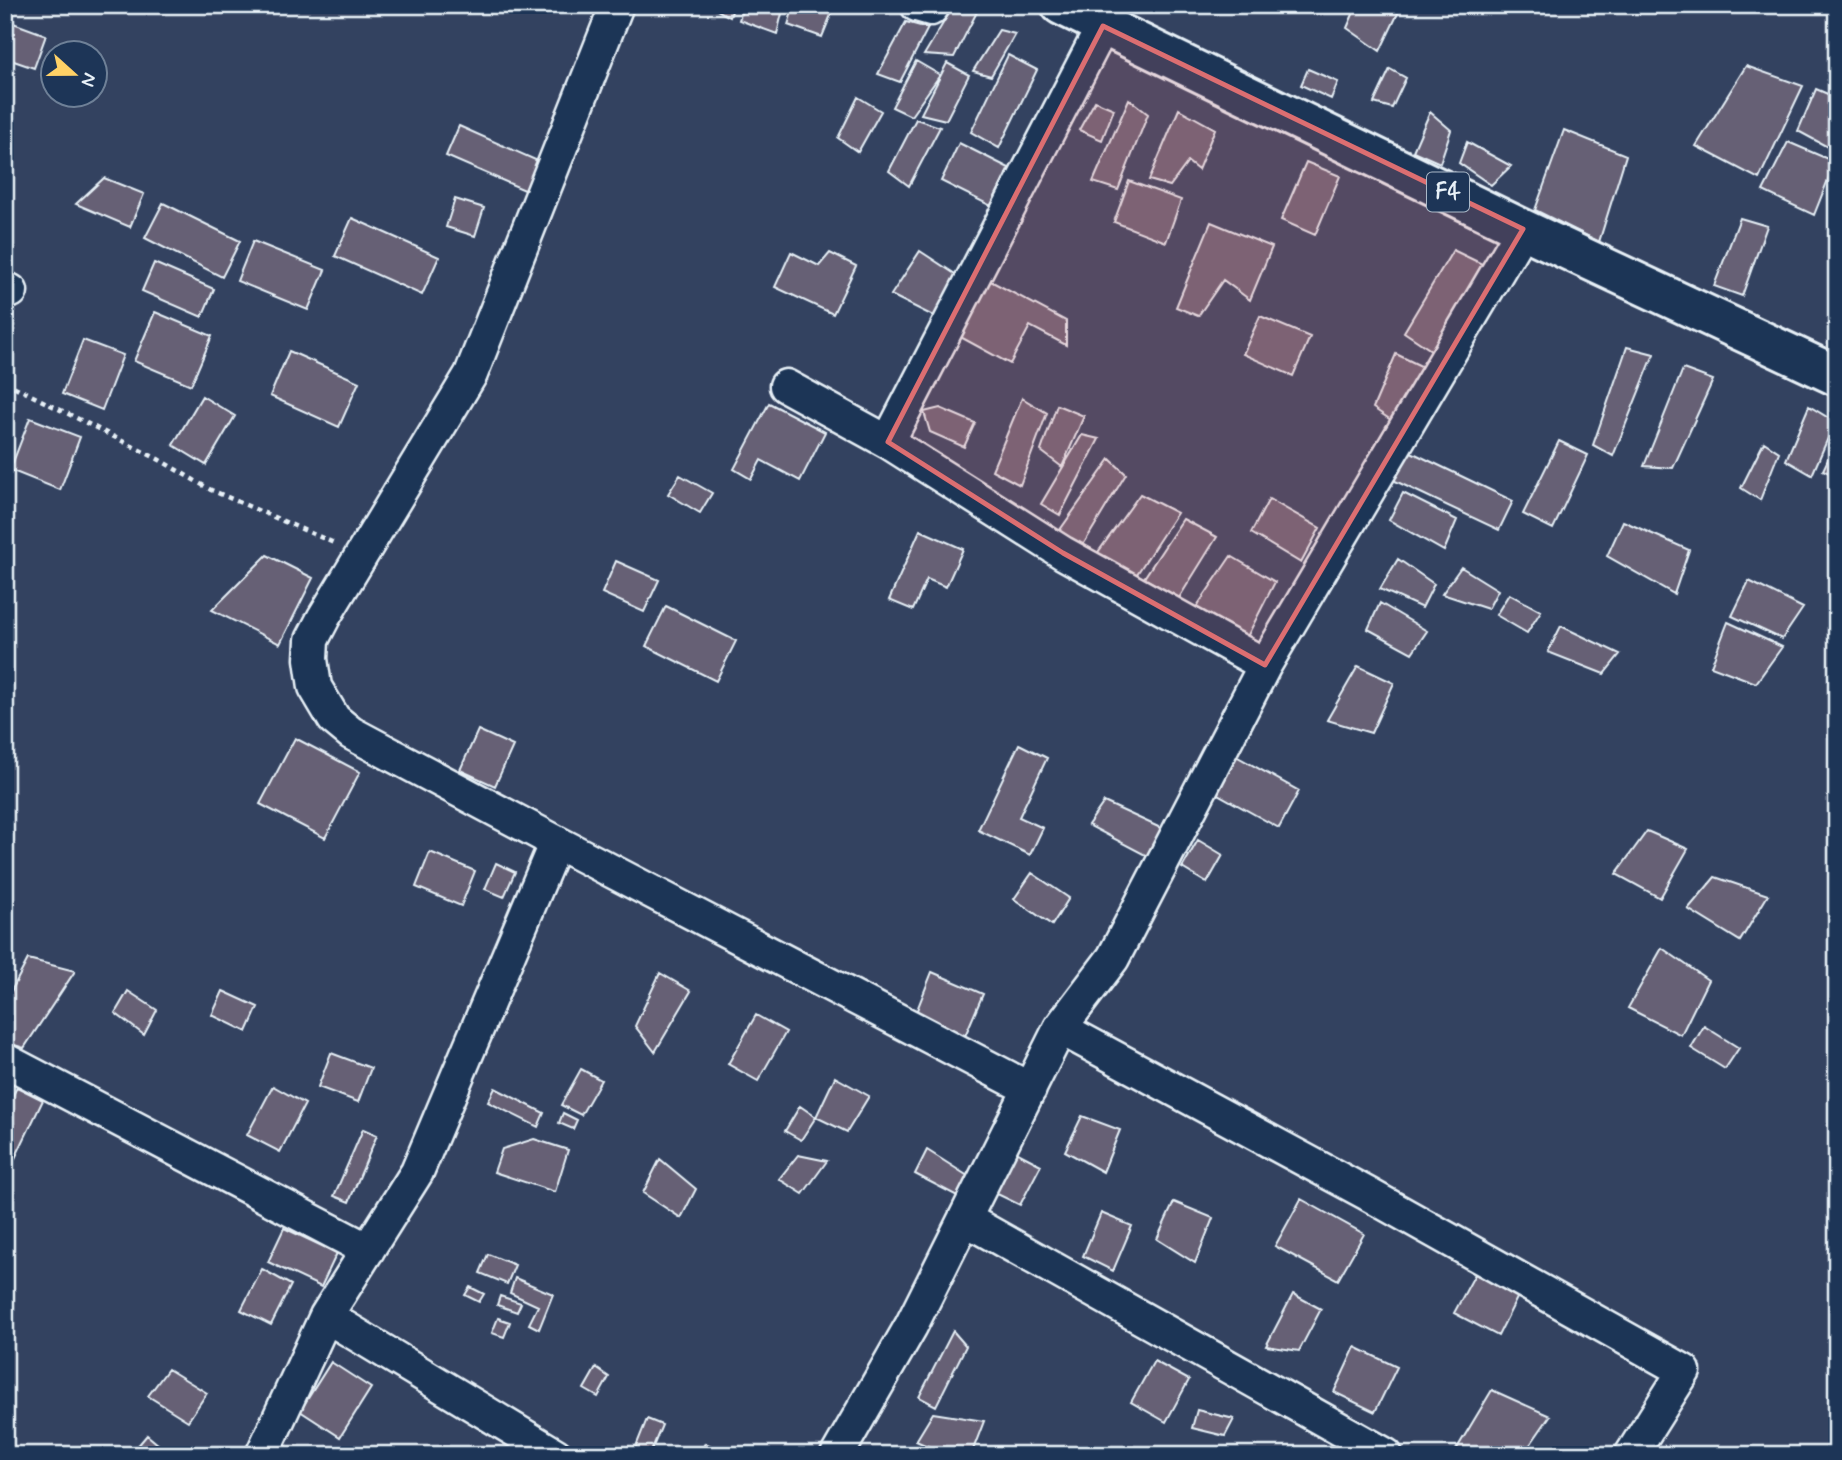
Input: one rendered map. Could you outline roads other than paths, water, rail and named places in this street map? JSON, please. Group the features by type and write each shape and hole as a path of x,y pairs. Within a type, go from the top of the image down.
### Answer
{"main road":[{"name":"F4","path":"1061,5 1523,229 1837,376"}],"street":[{"path":"617,5 471,374 312,640 311,659 315,687 334,719 351,733 1030,1088"},
{"path":"917,5 931,9 934,5"},
{"path":"888,442 1103,26"},
{"path":"837,1455 911,1326 1060,1028 1113,958 1265,665 1523,229"},
{"path":"786,386 888,442 1063,553 1265,665"},
{"path":"262,1455 326,1316 417,1172 556,842"},
{"path":"1060,1028 1366,1192 1684,1371 1631,1455"},
{"path":"5,1060 368,1250"},
{"path":"965,1219 1386,1455"},
{"path":"326,1316 556,1455"}]}
